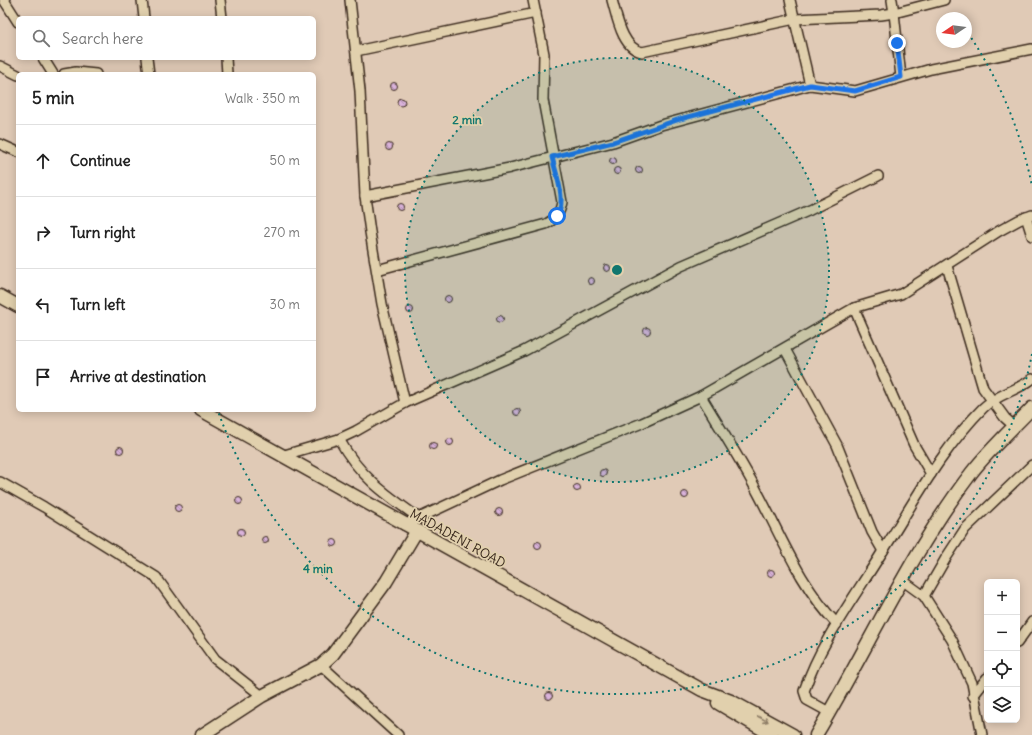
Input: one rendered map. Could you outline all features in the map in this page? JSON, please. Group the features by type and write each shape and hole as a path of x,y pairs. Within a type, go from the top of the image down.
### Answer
{"street":[{"path":"4,0 16,19"},
{"path":"142,0 144,16"},
{"path":"220,0 222,16"},
{"path":"350,0 356,51 365,196 382,304 404,403"},
{"path":"377,270 552,221 561,210 562,202 552,157 543,100 544,54 533,0"},
{"path":"612,0 626,41 633,49 642,52 795,19 881,15 944,0"},
{"path":"790,0 810,85"},
{"path":"892,0 901,77"},
{"path":"356,51 536,13"},
{"path":"365,196 489,174 613,142 680,119 810,85 855,91 901,77 1032,49"},
{"path":"45,60 52,72"},
{"path":"147,60 149,72"},
{"path":"226,60 227,72"},
{"path":"0,66 16,74"},
{"path":"0,144 16,151"},
{"path":"281,456 339,439 404,403 502,362 681,266 810,210 878,176"},
{"path":"404,525 500,480 642,423 701,396 854,308 901,294 947,266 999,231 1029,216 1032,236"},
{"path":"947,266 980,380 988,395 1005,418 1014,426"},
{"path":"0,296 16,305"},
{"path":"854,308 914,445 931,474"},
{"path":"784,349 837,445 872,532 883,551"},
{"path":"830,712 807,700 804,691 819,656 837,624 931,474 960,434 992,400 1026,383 1032,378"},
{"path":"701,396 757,491 809,590 821,608 837,624"},
{"path":"816,735 902,580 944,513 972,472 1032,408"},
{"name":"MADADENI ROAD","path":"204,412 416,532 702,690 731,701 793,735"},
{"path":"339,439 349,457 370,482 418,518"},
{"path":"924,596 946,558 965,530 1032,465"},
{"path":"0,482 50,510 156,577 215,659 262,696"},
{"path":"202,735 262,696 321,665 354,627 386,582 416,532"},
{"path":"902,580 924,596 952,640 972,683 973,696 982,735"},
{"path":"1020,638 1032,622"},
{"path":"321,665 394,734"},
{"path":"973,696 984,682"},
{"name":"MADADENI ROAD","path":"702,690 717,702 772,735"}],"building":[{"path":"394,82 397,83 397,89 394,90 391,89 390,86 391,83"},
{"path":"401,98 404,99 404,105 401,106 398,105 397,102 398,99"},
{"path":"389,143 392,144 392,150 389,151 386,150 385,147 386,144"},
{"path":"613,157 616,158 616,164 613,165 610,164 609,161 610,158"},
{"path":"639,166 642,167 642,173 639,174 636,173 635,170 636,167"},
{"path":"617,167 620,168 620,174 617,175 614,174 613,171 614,168"},
{"path":"400,203 403,204 403,210 400,211 397,210 396,207 397,204"},
{"path":"607,264 610,265 610,271 607,272 604,271 603,268 604,265"},
{"path":"591,277 594,278 594,284 591,285 588,284 587,281 588,278"},
{"path":"448,295 451,296 451,302 448,303 445,302 444,299 445,296"},
{"path":"410,306 413,307 413,313 410,314 407,313 406,310 407,307"},
{"path":"500,315 503,316 503,322 500,323 497,322 496,319 497,316"},
{"path":"647,327 650,328 650,334 647,335 644,334 643,331 644,328"},
{"path":"517,408 520,409 520,415 517,416 514,415 513,412 514,409"},
{"path":"450,438 453,439 453,445 450,446 447,445 446,442 447,439"},
{"path":"433,442 436,443 436,449 433,450 430,449 429,446 430,443"},
{"path":"120,446 123,447 123,453 120,454 117,453 116,450 117,447"},
{"path":"603,469 606,470 606,476 603,477 600,476 599,473 600,470"},
{"path":"577,484 580,485 580,491 577,492 574,491 573,488 574,485"},
{"path":"685,491 688,492 688,498 685,499 682,498 681,495 682,492"},
{"path":"239,497 242,498 242,504 239,505 236,504 235,501 236,498"},
{"path":"178,504 181,505 181,511 178,512 175,511 174,508 175,505"},
{"path":"499,508 502,509 502,515 499,516 496,515 495,512 496,509"},
{"path":"241,528 244,529 244,535 241,536 238,535 237,532 238,529"},
{"path":"265,536 268,537 268,543 265,544 262,543 261,540 262,537"},
{"path":"334,539 337,540 337,546 334,547 331,546 330,543 331,540"},
{"path":"538,541 541,542 541,548 538,549 535,548 534,545 535,542"},
{"path":"771,569 774,570 774,576 771,577 768,576 767,573 768,570"},
{"path":"549,692 552,693 552,699 549,700 546,699 545,696 546,693"}],"route":[{"path":"557,216 561,210 562,202 552,157 613,142 680,119 810,85 835,90 855,91 871,87 901,77 897,43"}]}
